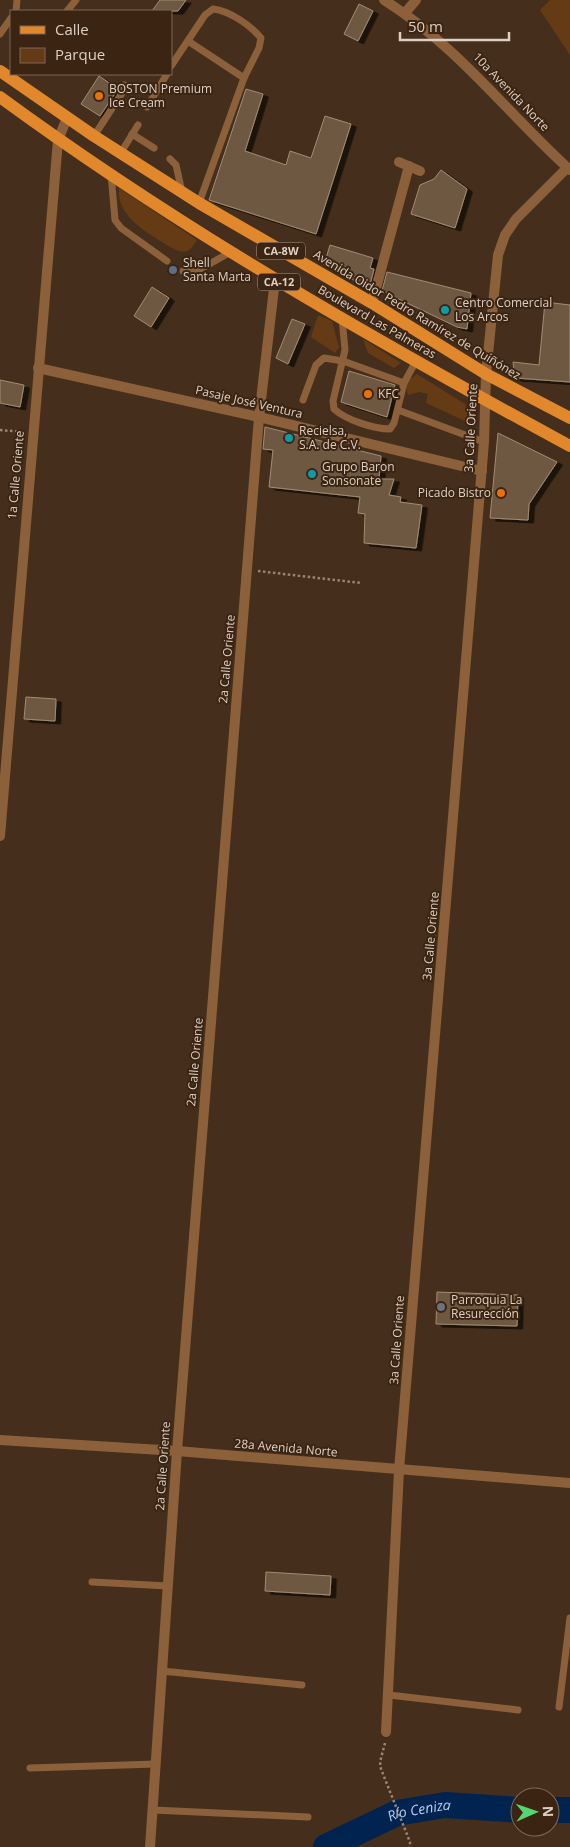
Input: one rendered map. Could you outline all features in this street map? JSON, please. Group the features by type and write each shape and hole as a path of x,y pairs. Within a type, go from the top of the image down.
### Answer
{"main road":[{"name":"Avenida Oidor Pedro Ramírez de Quiñónez","path":"18,77 67,118 199,204 372,303 486,374 570,418"},
{"name":"Boulevard Las Palmeras","path":"0,97 58,140 230,253 416,361 570,446"}],"street":[{"name":"10a Avenida Norte","path":"384,0 405,13 460,58 569,169"},
{"path":"405,13 416,0"},
{"name":"1a Calle Oriente","path":"0,836 3,757 58,140 67,118"},
{"path":"399,162 420,170"},
{"path":"372,303 409,166"},
{"name":"3a Calle Oriente","path":"386,1732 399,1470 482,471 486,374 495,275 505,236 516,219 569,169"},
{"name":"2a Calle Oriente","path":"150,1847 177,1451 259,417 275,280"},
{"name":"Pasaje José Ventura","path":"38,368 259,417 482,471"},
{"name":"28a Avenida Norte","path":"0,1440 177,1451 570,1483"}],"lane":[{"path":"68,10 76,0"},
{"path":"172,64 205,16 213,10 223,11 255,30 261,38 260,48 244,78 199,204"},
{"path":"0,34 10,19"},
{"path":"188,40 244,78"},
{"path":"147,107 166,75"},
{"path":"94,136 122,93 124,84"},
{"path":"120,154 138,125"},
{"path":"132,134 154,148"},
{"path":"170,158 176,165 182,192"},
{"path":"110,173 114,220 121,228 167,261"},
{"path":"183,271 197,271 230,253"},
{"path":"342,317 345,337 344,361 333,401 334,409 340,414 382,429 390,429 398,410 404,383 416,361"},
{"path":"303,400 316,365 324,358 344,361 404,383"},
{"path":"398,410 484,442"},
{"path":"92,1582 168,1586"},
{"path":"559,1707 570,1618"},
{"path":"162,1671 302,1685"},
{"path":"389,1695 518,1710"},
{"path":"30,1768 156,1764"},
{"path":"153,1810 308,1817"}],"path":[{"path":"0,430 32,432"},
{"path":"247,570 361,583"},
{"path":"386,1732 380,1762 394,1804 410,1842 410,1847"}],"green space":[{"path":"550,0 570,0 570,55 540,10"},
{"path":"119,188 197,240 193,246 184,252 177,251 139,226 122,206"},
{"path":"318,315 332,321 339,347 335,353 311,337"},
{"path":"363,339 401,363 394,368 368,353"},
{"path":"417,374 465,404 468,413 467,422 426,403 428,394 419,392 408,395 405,383"}],"building":[{"path":"160,0 186,0 178,11 153,10"},
{"path":"359,4 373,11 358,41 344,34"},
{"name":"BOSTON Premium Ice Cream","path":"99,76 118,89 100,116 81,104"},
{"path":"246,89 263,94 245,151 286,165 290,151 311,158 325,116 351,124 316,234 209,200"},
{"path":"441,170 467,189 455,228 411,214 420,185 434,179"},
{"path":"330,245 373,258 370,268 374,269 370,285 365,283 365,286 324,265"},
{"name":"Centro Comercial Los Arcos","path":"387,272 471,293 467,329 457,327 382,291"},
{"path":"152,287 169,298 151,327 134,316"},
{"path":"545,302 570,305 570,382 515,378 513,362 539,365"},
{"path":"292,319 305,324 288,364 276,358"},
{"name":"KFC","path":"349,371 395,385 387,417 341,402"},
{"path":"0,380 24,385 20,407 0,403"},
{"path":"265,427 381,456 379,479 394,479 389,495 401,497 400,502 422,505 416,548 364,543 365,514 358,513 360,497 269,487 273,450 263,449"},
{"path":"498,433 557,462 529,504 528,520 490,518"},
{"path":"26,697 56,699 55,721 24,719"},
{"path":"437,1292 518,1295 517,1326 436,1324"},
{"path":"266,1572 331,1576 330,1595 265,1591"}],"waterway":[{"name":"Río Ceniza","path":"326,1847 397,1813 445,1805 510,1809"},
{"name":"Río Ceniza","path":"560,1810 570,1810"}],"place":[{"name":"BOSTON Premium Ice Cream","path":"99,96"},
{"name":"Shell Santa Marta","path":"173,270"},
{"name":"Centro Comercial Los Arcos","path":"445,310"},
{"name":"KFC","path":"368,394"},
{"name":"Recielsa, S.A. de C.V.","path":"289,438"},
{"name":"Grupo Baron Sonsonate","path":"312,474"},
{"name":"Picado Bistro","path":"501,493"},
{"name":"Parroquia La Resurección","path":"441,1307"}]}
